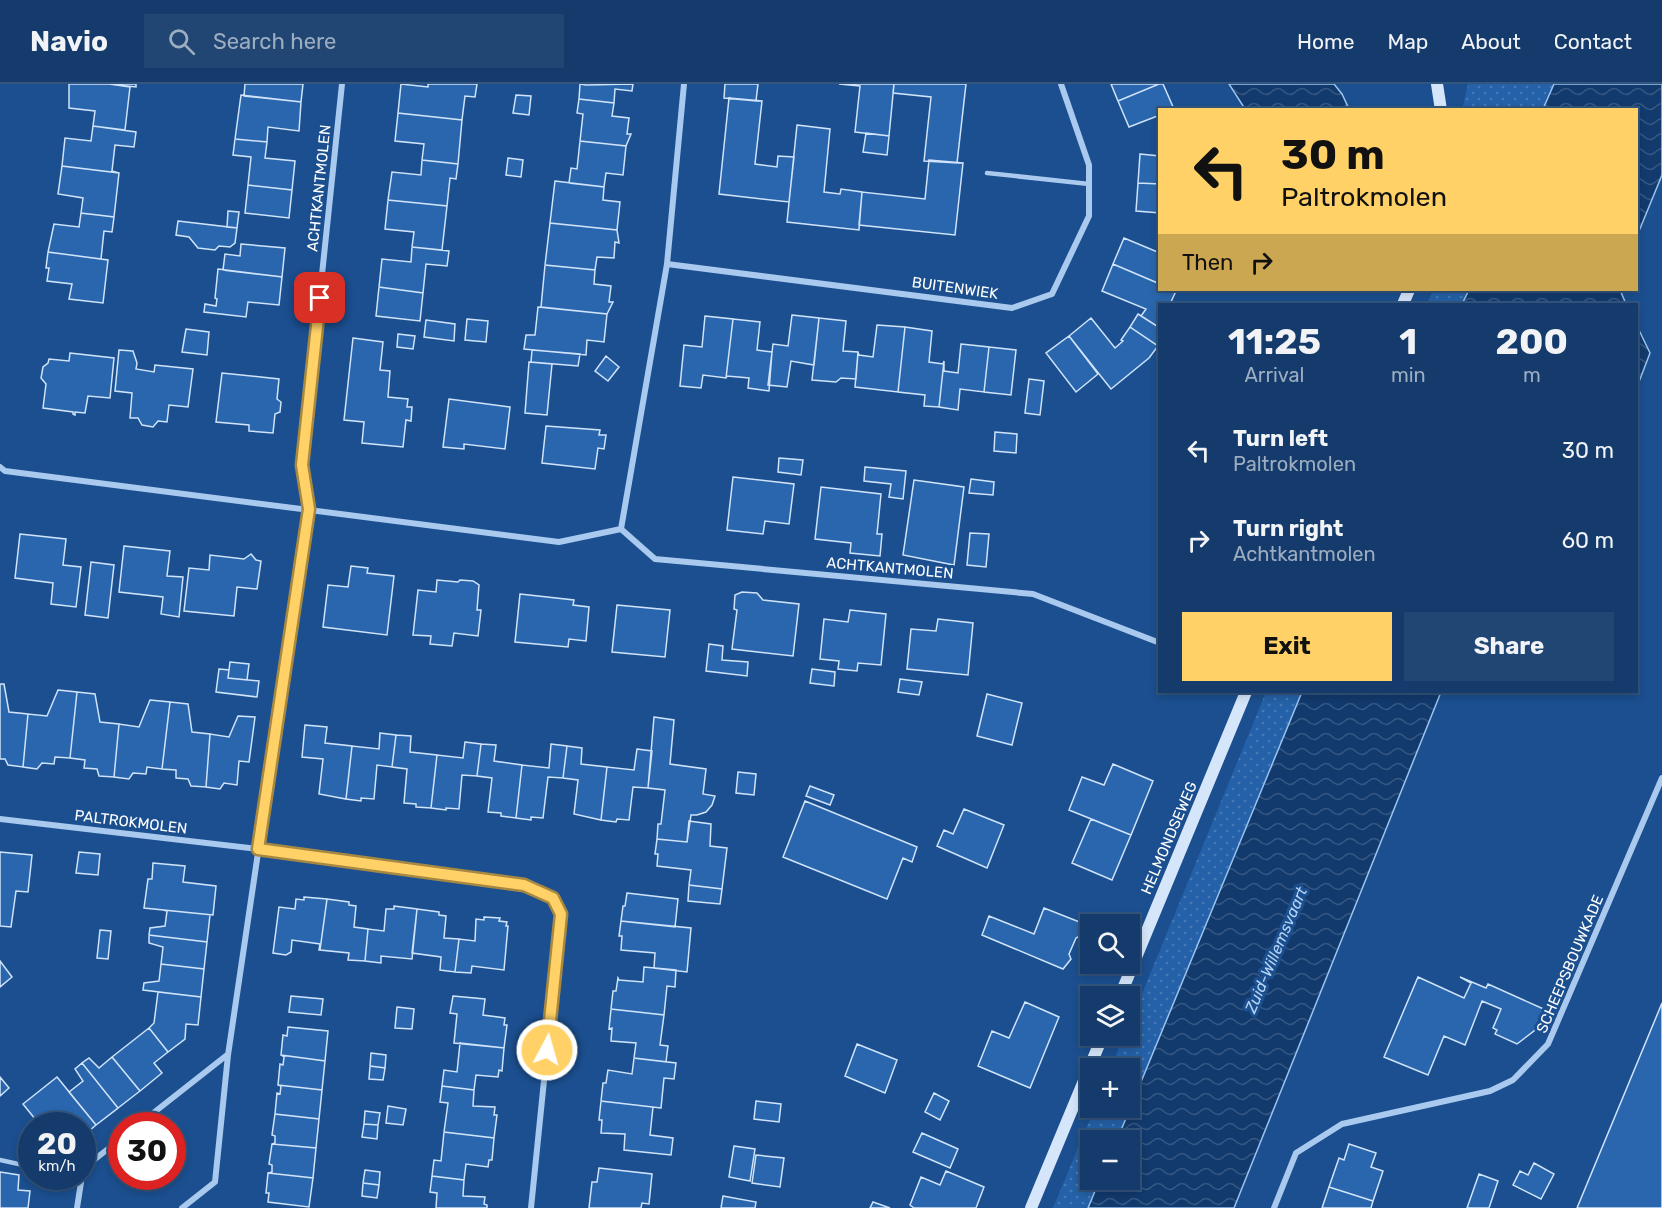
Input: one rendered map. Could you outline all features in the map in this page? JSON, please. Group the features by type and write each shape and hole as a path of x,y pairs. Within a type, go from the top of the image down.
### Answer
{"street":[{"name":"ACHTKANTMOLEN","path":"258,849 309,509 302,465 342,84"},
{"path":"0,467 5,471 559,542 621,529 668,264 684,84"},
{"name":"BUITENWIEK","path":"668,264 1012,308 1052,294 1089,216 1089,165 1061,84"},
{"path":"1437,84 1441,108"},
{"name":"ACHTKANTMOLEN","path":"621,529 655,560 1033,594 1158,642"},
{"name":"HELMONDSEWEG","path":"1124,986 1246,693"},
{"name":"SCHEEPSBOUWKADE","path":"1274,1208 1296,1153 1342,1124 1490,1091 1513,1080 1548,1044 1662,778"},
{"name":"PALTROKMOLEN","path":"0,819 258,849 524,885 553,898 561,914 531,1208"},
{"path":"182,1208 215,1182 228,1055 258,849"},
{"path":"1031,1208 1098,1046"},
{"path":"155,1112 228,1055"},
{"path":"96,1158 108,1149"},
{"path":"77,1208 80,1190"}],"lane":[{"path":"987,173 1089,184"},
{"path":"0,1160 18,1164"}],"shaded area":[{"path":"1468,84 1554,84 1543,108 1462,108"},
{"path":"1433,291 1468,291 1462,303 1427,303"},
{"path":"1266,693 1302,693 1140,1084 1140,1058 1115,1058 1120,1046 1140,1046 1140,999"},
{"path":"1090,1118 1126,1118 1121,1130 1085,1130"},
{"path":"1080,1143 1080,1190 1095,1190 1088,1208 1053,1208"}],"water":[{"path":"1229,84 1334,84 1349,108 1244,108"},
{"path":"1554,84 1662,84 1662,175 1638,234 1638,108 1543,108"},
{"path":"1468,291 1620,291 1626,303 1462,303"},
{"path":"1638,328 1650,353 1638,384"},
{"name":"Zuid-Willemsvaart","path":"1302,693 1441,693 1234,1208 1088,1208 1095,1190 1140,1190 1140,1130 1121,1130 1126,1118 1140,1118 1140,1084"}],"building":[{"path":"69,84 109,84 130,87 125,130 93,126 95,111 69,108"},
{"path":"109,84 136,84 136,87"},
{"path":"245,84 303,84 301,102 244,96"},
{"path":"401,84 428,87 428,84 477,84 475,97 465,96 462,120 398,113"},
{"path":"580,84 633,84 632,91 615,89 614,103 579,99"},
{"path":"725,84 758,84 756,101 724,98"},
{"path":"839,84 894,84 889,136 855,132 860,86"},
{"path":"894,84 966,84 957,163 924,161 931,97 893,93"},
{"path":"1111,84 1159,84 1118,101"},
{"path":"1163,84 1174,108 1158,108 1158,116 1129,127 1118,101"},
{"path":"241,95 301,102 299,131 268,127 267,142 235,139"},
{"path":"516,95 531,96 529,115 513,113"},
{"path":"729,98 762,101 755,164 777,167 778,156 794,157 789,202 719,194"},
{"path":"579,99 614,103 612,116 629,118 627,134 631,134 626,146 580,141 583,114 577,113"},
{"path":"398,113 462,120 458,164 422,160 424,144 395,141"},
{"path":"797,125 830,129 824,192 840,194 841,189 862,192 859,230 787,222"},
{"path":"93,126 136,132 134,147 115,145 112,171 119,173 62,166 65,138 91,141"},
{"path":"866,133 889,136 887,155 863,152"},
{"path":"235,139 267,142 265,158 295,161 292,190 248,185 251,157 233,155"},
{"path":"580,141 626,146 623,175 606,173 604,187 569,183 571,168 577,169"},
{"path":"1140,154 1158,156 1158,184 1138,183"},
{"path":"508,158 523,160 521,177 506,175"},
{"path":"422,160 458,164 456,179 450,178 447,206 388,200 392,172 421,175"},
{"path":"929,160 963,163 955,235 859,225 862,192 925,199"},
{"path":"62,166 119,173 114,217 81,213 83,198 58,194"},
{"path":"555,181 604,187 603,200 620,202 617,230 550,223"},
{"path":"1138,183 1158,184 1158,213 1136,211"},
{"path":"248,185 292,190 289,218 245,213"},
{"path":"388,200 447,206 442,250 412,247 414,232 385,229"},
{"path":"228,211 239,212 237,228 227,227"},
{"path":"81,213 114,217 112,232 104,231 101,259 48,252 54,224 79,227"},
{"path":"178,221 237,228 235,243 230,247 219,246 215,250 198,248 189,237 176,235"},
{"path":"550,223 617,230 619,243 615,242 614,258 597,257 595,270 545,265"},
{"path":"1124,238 1158,252 1158,283 1113,264"},
{"path":"241,244 285,248 282,277 223,270 225,254 240,256"},
{"path":"412,247 449,251 447,266 426,264 423,293 379,287 382,259 411,262"},
{"path":"48,252 108,260 103,303 69,299 72,284 47,281"},
{"path":"1113,264 1158,283 1158,291 1176,291 1170,303 1158,303 1158,327 1141,316 1146,309 1102,291"},
{"path":"545,265 595,270 594,284 611,286 609,302 613,302 607,314 541,307"},
{"path":"218,269 282,277 279,305 248,302 246,317 204,312 205,304 216,306"},
{"path":"379,287 423,293 420,321 376,316"},
{"path":"538,307 607,314 604,342 587,340 586,355 524,349 526,335 535,335"},
{"path":"1138,314 1158,327 1158,346 1130,327"},
{"path":"792,315 819,318 814,365 791,361 787,387 768,385 773,344 788,346"},
{"path":"705,316 733,319 726,378 703,375 701,388 680,386 684,345 702,347"},
{"path":"819,318 846,321 843,351 858,352 856,379 841,378 836,382 812,380"},
{"path":"1091,318 1115,348 1123,341 1121,340 1130,327 1158,346 1149,358 1111,389 1069,336"},
{"path":"467,319 488,321 486,342 465,340"},
{"path":"733,319 760,322 757,350 772,352 769,391 748,388 749,378 727,376 726,378"},
{"path":"426,320 455,324 454,341 424,337"},
{"path":"877,325 905,327 898,392 855,387 858,352 859,355 873,357"},
{"path":"905,327 932,331 929,362 943,364 944,361 939,407 924,406 925,395 898,392"},
{"path":"186,329 209,332 207,355 182,352"},
{"path":"398,334 415,336 413,349 397,347"},
{"path":"1069,336 1098,374 1076,392 1046,353"},
{"path":"353,338 383,342 380,370 390,371 388,397 408,399 407,407 412,407 411,421 406,420 403,447 362,443 364,422 344,420"},
{"path":"961,344 989,347 984,392 960,389 958,410 939,407 944,361 944,371 958,373"},
{"path":"989,347 1016,350 1011,395 984,392"},
{"path":"119,350 133,351 137,363 136,369 154,372 155,365 193,369 188,407 169,405 167,422 158,421 153,427 142,425 138,418 130,418 132,393 115,391"},
{"path":"532,350 580,354 578,366 531,362"},
{"path":"70,353 114,358 110,398 88,396 85,413 75,412 75,415 73,412 43,408 46,384 41,378 43,367 49,359 69,361"},
{"path":"606,356 619,367 608,381 595,371"},
{"path":"529,362 552,364 547,415 525,413"},
{"path":"222,373 279,379 277,399 281,402 280,412 275,414 273,433 249,431 249,425 216,422"},
{"path":"1029,379 1044,381 1040,415 1025,413"},
{"path":"449,399 510,407 505,449 464,444 464,449 443,447"},
{"path":"546,426 600,430 599,435 606,435 604,449 598,448 595,469 542,463"},
{"path":"995,432 1017,434 1016,453 994,451"},
{"path":"779,458 803,460 801,475 778,472"},
{"path":"865,467 906,471 903,499 889,497 891,484 864,481"},
{"path":"733,477 794,484 789,524 765,521 763,534 727,530"},
{"path":"971,479 994,482 993,495 969,493"},
{"path":"914,480 964,487 954,565 903,555"},
{"path":"821,487 881,494 877,534 882,534 880,556 850,553 851,543 815,539"},
{"path":"970,533 989,534 986,567 967,565"},
{"path":"20,534 66,539 63,565 81,567 76,607 51,604 53,583 15,578"},
{"path":"124,546 170,551 167,576 183,577 179,617 161,614 163,597 119,592"},
{"path":"251,554 256,560 261,561 257,589 237,587 234,616 184,611 189,568 209,570 210,555 244,559"},
{"path":"91,562 114,565 108,618 85,615"},
{"path":"351,566 368,568 367,573 394,576 387,635 323,627 328,585 348,587"},
{"path":"437,580 473,581 479,585 477,610 481,610 478,636 454,633 452,646 430,644 431,636 413,635 418,590 436,592"},
{"path":"742,592 757,593 763,600 799,604 793,656 732,649 737,610 734,609 735,595"},
{"path":"520,594 574,600 573,605 589,607 586,641 569,639 568,647 515,642"},
{"path":"617,605 670,610 665,657 612,652"},
{"path":"850,610 886,614 881,665 858,663 857,671 838,669 839,661 820,659 824,619 848,622"},
{"path":"938,619 973,623 968,675 907,669 911,629 936,631"},
{"path":"709,644 723,646 722,660 748,662 747,676 706,671"},
{"path":"230,662 249,664 247,680 228,678"},
{"path":"219,669 229,670 228,678 259,681 257,697 216,692"},
{"path":"812,669 835,672 834,686 810,683"},
{"path":"900,679 922,682 919,695 898,692"},
{"path":"0,684 4,684 9,712 28,714 23,767 8,765 5,759 0,759"},
{"path":"58,690 77,692 70,758 55,757 54,764 42,763 37,769 23,767 28,714 47,716"},
{"path":"77,692 95,694 100,722 119,724 114,777 99,776 97,769 84,768 85,760 70,758"},
{"path":"987,694 1022,703 1012,745 977,736"},
{"path":"150,700 170,702 162,769 147,767 146,774 133,773 129,779 114,777 119,724 139,727"},
{"path":"170,702 188,704 192,732 210,734 206,787 191,786 188,779 176,778 176,770 162,769"},
{"path":"238,716 255,717 249,762 239,761 237,785 224,783 220,789 206,787 210,734 229,737"},
{"path":"654,717 674,720 670,764 706,769 703,794 715,796 706,812 691,815 687,842 657,839 665,790 648,788"},
{"path":"305,725 327,727 325,743 352,746 346,799 319,794 323,759 302,757"},
{"path":"380,733 396,735 392,767 377,765 374,799 361,798 361,801 346,799 352,746 379,749"},
{"path":"396,735 411,736 410,752 437,755 431,808 404,803 407,769 392,767"},
{"path":"465,742 481,744 477,776 462,775 459,809 431,808 437,755 463,758"},
{"path":"481,744 496,745 494,761 522,765 516,818 488,812 492,778 477,776"},
{"path":"551,744 567,746 563,778 548,777 543,818 531,817 531,820 516,818 522,765 549,768"},
{"path":"567,746 582,748 581,764 607,767 601,820 574,814 578,780 563,778"},
{"path":"637,749 652,751 648,788 633,787 629,820 617,819 616,822 601,820 607,767 634,770"},
{"path":"1113,764 1153,781 1131,835 1069,810 1082,777 1104,785"},
{"path":"738,772 756,774 754,795 736,793"},
{"path":"810,786 834,795 830,805 806,796"},
{"path":"805,801 917,847 912,862 903,858 887,899 783,857"},
{"path":"964,809 1004,825 987,868 937,846 944,830 953,834"},
{"path":"1091,819 1131,835 1112,880 1072,863"},
{"path":"689,821 711,824 710,846 727,848 722,889 689,885 691,870 657,866 658,854 655,854 657,839 687,842"},
{"path":"0,852 32,855 28,892 16,891 11,927 0,926"},
{"path":"79,852 100,854 98,875 76,873"},
{"path":"153,863 185,866 183,882 216,886 213,915 144,908 148,879 152,879"},
{"path":"689,885 722,889 720,904 688,901"},
{"path":"627,893 678,899 675,927 621,921"},
{"path":"304,897 327,899 320,950 320,944 292,940 291,952 286,955 273,953 279,907 295,909 296,899 304,900"},
{"path":"327,899 349,902 349,905 356,906 354,927 368,929 365,961 348,960 349,953 320,950"},
{"path":"394,906 417,909 412,959 381,956 381,963 365,961 368,929 384,931 386,909 394,909"},
{"path":"1044,908 1080,922 1080,936 1076,938 1069,954 1071,959 1063,969 982,935 989,916 1034,934"},
{"path":"417,909 439,912 439,915 446,916 444,938 459,939 455,972 440,970 441,957 412,953"},
{"path":"163,910 213,915 210,915 207,942 149,935 150,928 165,926 167,911"},
{"path":"484,917 500,918 499,921 507,922 504,970 472,966 471,973 455,972 459,939 475,941 476,919 484,920"},
{"path":"621,921 691,928 687,972 654,968 655,953 621,950 622,936 619,936"},
{"path":"100,930 111,931 108,959 97,958"},
{"path":"149,935 207,942 204,969 161,964 163,947 149,943"},
{"path":"0,961 12,977 0,987"},
{"path":"161,964 204,969 201,997 143,990 144,983 159,981"},
{"path":"644,967 676,970 675,987 667,986 664,1015 611,1009 613,991 616,991 618,978 619,980 643,982"},
{"path":"1418,977 1464,998 1471,983 1460,977 1486,988 1488,984 1548,1011 1543,1024 1517,1044 1495,1034 1497,1030 1493,1028 1501,1009 1482,1001 1465,1045 1444,1036 1428,1075 1384,1057"},
{"path":"158,992 201,997 198,1025 186,1024 185,1039 168,1052 149,1028 154,1023"},
{"path":"291,996 323,999 321,1015 289,1012"},
{"path":"453,996 485,999 483,1015 505,1018 504,1025 507,1025 504,1048 454,1043 457,1014 450,1013"},
{"path":"1025,1002 1059,1017 1030,1088 978,1066 992,1031 1009,1038"},
{"path":"1662,1003 1662,1208 1577,1208"},
{"path":"397,1007 414,1009 412,1029 395,1028"},
{"path":"611,1009 664,1015 660,1045 668,1046 666,1062 634,1058 636,1043 611,1041 612,1028 609,1029"},
{"path":"288,1027 328,1031 325,1061 281,1055 283,1035 287,1036"},
{"path":"149,1028 168,1052 154,1063 162,1073 140,1091 112,1057"},
{"path":"460,1043 504,1048 502,1071 499,1070 498,1077 476,1075 474,1090 442,1086 444,1070 457,1072"},
{"path":"857,1044 897,1060 885,1093 845,1076"},
{"path":"371,1053 386,1055 385,1068 370,1066"},
{"path":"281,1055 325,1061 322,1090 278,1085 280,1064 283,1065 284,1057"},
{"path":"112,1057 140,1091 118,1108 82,1063 89,1058 99,1068"},
{"path":"634,1058 676,1063 674,1079 664,1078 661,1108 601,1101 603,1083 606,1083 608,1070 632,1074"},
{"path":"82,1063 118,1108 108,1112 108,1116 96,1125 96,1112 85,1112 69,1092 83,1081 75,1069"},
{"path":"370,1066 385,1068 383,1080 369,1079"},
{"path":"0,1077 9,1088 0,1096"},
{"path":"57,1077 85,1112 29,1112 23,1104"},
{"path":"278,1085 322,1090 319,1119 275,1114 277,1093 280,1094 281,1086"},
{"path":"442,1086 474,1090 473,1106 495,1107 494,1115 497,1115 494,1138 444,1132 448,1103 440,1102"},
{"path":"934,1093 949,1101 940,1120 925,1112"},
{"path":"601,1101 653,1107 650,1135 673,1138 671,1155 624,1150 625,1134 601,1133 602,1120 599,1120"},
{"path":"756,1101 781,1104 779,1122 754,1119"},
{"path":"388,1106 406,1109 403,1125 386,1123"},
{"path":"365,1111 380,1113 378,1125 364,1124"},
{"path":"275,1114 319,1119 316,1148 272,1144 275,1143 275,1136 272,1135"},
{"path":"364,1124 378,1125 377,1139 362,1137"},
{"path":"444,1132 494,1138 492,1160 489,1160 488,1167 466,1164 464,1180 432,1176 434,1160 441,1161"},
{"path":"922,1133 958,1149 950,1168 913,1152"},
{"path":"272,1144 316,1148 313,1178 268,1173 272,1172 272,1165 269,1164"},
{"path":"1349,1144 1376,1153 1371,1167 1383,1171 1373,1201 1329,1187 1339,1158 1344,1160"},
{"path":"734,1146 755,1149 750,1181 729,1177"},
{"path":"756,1155 784,1158 780,1187 752,1183"},
{"path":"1534,1163 1554,1174 1541,1199 1513,1185 1520,1171 1528,1175"},
{"path":"599,1168 652,1174 649,1204 642,1203 641,1208 589,1208 592,1182 597,1182"},
{"path":"365,1170 380,1172 379,1185 363,1183"},
{"path":"946,1171 984,1187 976,1208 914,1208 910,1205 921,1177 940,1185"},
{"path":"0,1172 18,1175 18,1190 30,1191 28,1208 0,1208"},
{"path":"268,1173 313,1178 309,1207 268,1202 269,1193 266,1193"},
{"path":"1479,1174 1498,1181 1489,1208 1467,1208"},
{"path":"432,1176 464,1180 463,1196 485,1197 484,1204 487,1208 436,1208 437,1193 430,1192"},
{"path":"363,1183 379,1185 377,1198 362,1196"},
{"path":"1329,1187 1373,1201 1371,1208 1322,1208"},
{"path":"723,1196 756,1202 755,1208 721,1208"},
{"path":"873,1202 890,1208 870,1208"}],"route":[{"path":"320,298 302,465 309,509 258,849 524,885 553,898 561,914 547,1050"}]}
